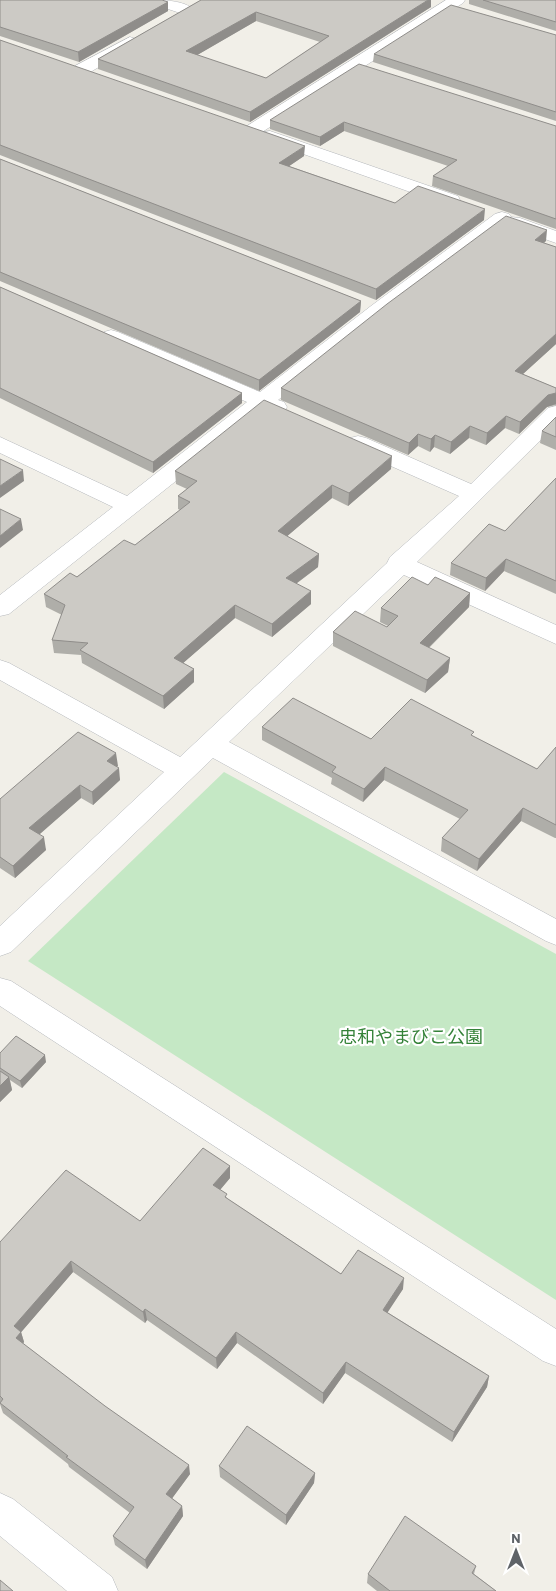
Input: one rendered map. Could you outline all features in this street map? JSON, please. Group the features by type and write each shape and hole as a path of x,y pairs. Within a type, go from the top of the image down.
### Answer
{"street":[{"path":"156,0 186,10"},
{"path":"170,19 203,0"},
{"path":"430,0 457,6"},
{"path":"253,130 357,65 457,6"},
{"path":"81,70 146,33"},
{"path":"64,64 99,76"},
{"path":"357,65 376,71"},
{"path":"235,124 465,205"},
{"path":"0,608 263,401 369,306 493,215 556,238"},
{"path":"90,327 298,416"},
{"path":"0,944 399,563 474,494 556,413"},
{"path":"342,436 474,494"},
{"path":"0,444 130,506"},
{"path":"399,563 556,635"},
{"path":"0,669 182,770"},
{"path":"210,744 556,933"},
{"path":"0,990 556,1349"},
{"path":"0,1512 98,1591"}],"green space":[{"name":"忠和やまびこ公園","path":"224,772 556,954 556,1300 28,961"}],"building":[{"path":"0,0 162,0 168,2 78,52 0,27"},
{"path":"201,0 428,0 250,112 98,59","holes":["256,12 329,36 266,78 186,51"]},
{"path":"483,0 556,0 556,22"},
{"path":"451,5 556,35 556,112 374,54"},
{"path":"0,40 305,146 279,163 395,203 418,186 485,209 376,289 0,145"},
{"path":"359,64 556,126 556,219 433,176 457,160 344,122 320,137 270,120"},
{"path":"0,159 361,301 259,380 0,272"},
{"path":"506,216 547,230 535,240 556,247 556,334 515,371 556,388 556,393 548,395 520,422 506,416 487,433 470,426 451,442 435,435 431,439 418,434 409,443 281,388 387,304"},
{"path":"0,287 242,393 153,462 0,388"},
{"path":"264,400 392,456 349,493 332,485 278,531 319,554 286,578 311,591 272,624 235,605 174,658 194,669 163,696 80,650 88,643 52,640 65,605 44,594 70,573 77,577 124,540 135,545 190,502 178,496 197,481 175,471"},
{"path":"556,417 556,437 542,431"},
{"path":"0,459 23,470 0,486"},
{"path":"556,478 556,581 506,559 486,578 451,563 489,524 505,531"},
{"path":"0,509 21,519 0,536"},
{"path":"412,577 428,585 435,577 470,593 420,643 450,658 427,680 333,632 355,611 387,627 398,616 381,608"},
{"path":"293,698 371,739 411,699 474,732 471,735 537,769 556,747 556,825 523,808 479,859 442,838 468,810 385,767 364,789 332,772 336,767 262,727"},
{"path":"78,732 116,753 107,761 119,768 92,792 80,785 29,828 44,837 13,866 0,857 0,799"},
{"path":"16,1036 45,1055 20,1081 0,1068 0,1053"},
{"path":"0,1071 9,1077 0,1086"},
{"path":"203,1148 230,1166 213,1185 227,1194 225,1197 341,1274 358,1250 404,1278 383,1310 489,1376 454,1432 346,1362 323,1393 236,1332 216,1358 145,1309 143,1312 71,1261 14,1326 21,1332 16,1338 105,1406 189,1465 166,1494 182,1506 145,1560 113,1536 134,1507 66,1457 68,1456 0,1403 3,1399 0,1396 0,1242 66,1170 140,1221"},
{"path":"247,1426 315,1473 286,1515 219,1466"},
{"path":"405,1516 476,1566 472,1573 496,1591 390,1591 368,1574"},
{"path":"0,1580 13,1591 0,1591"}]}
